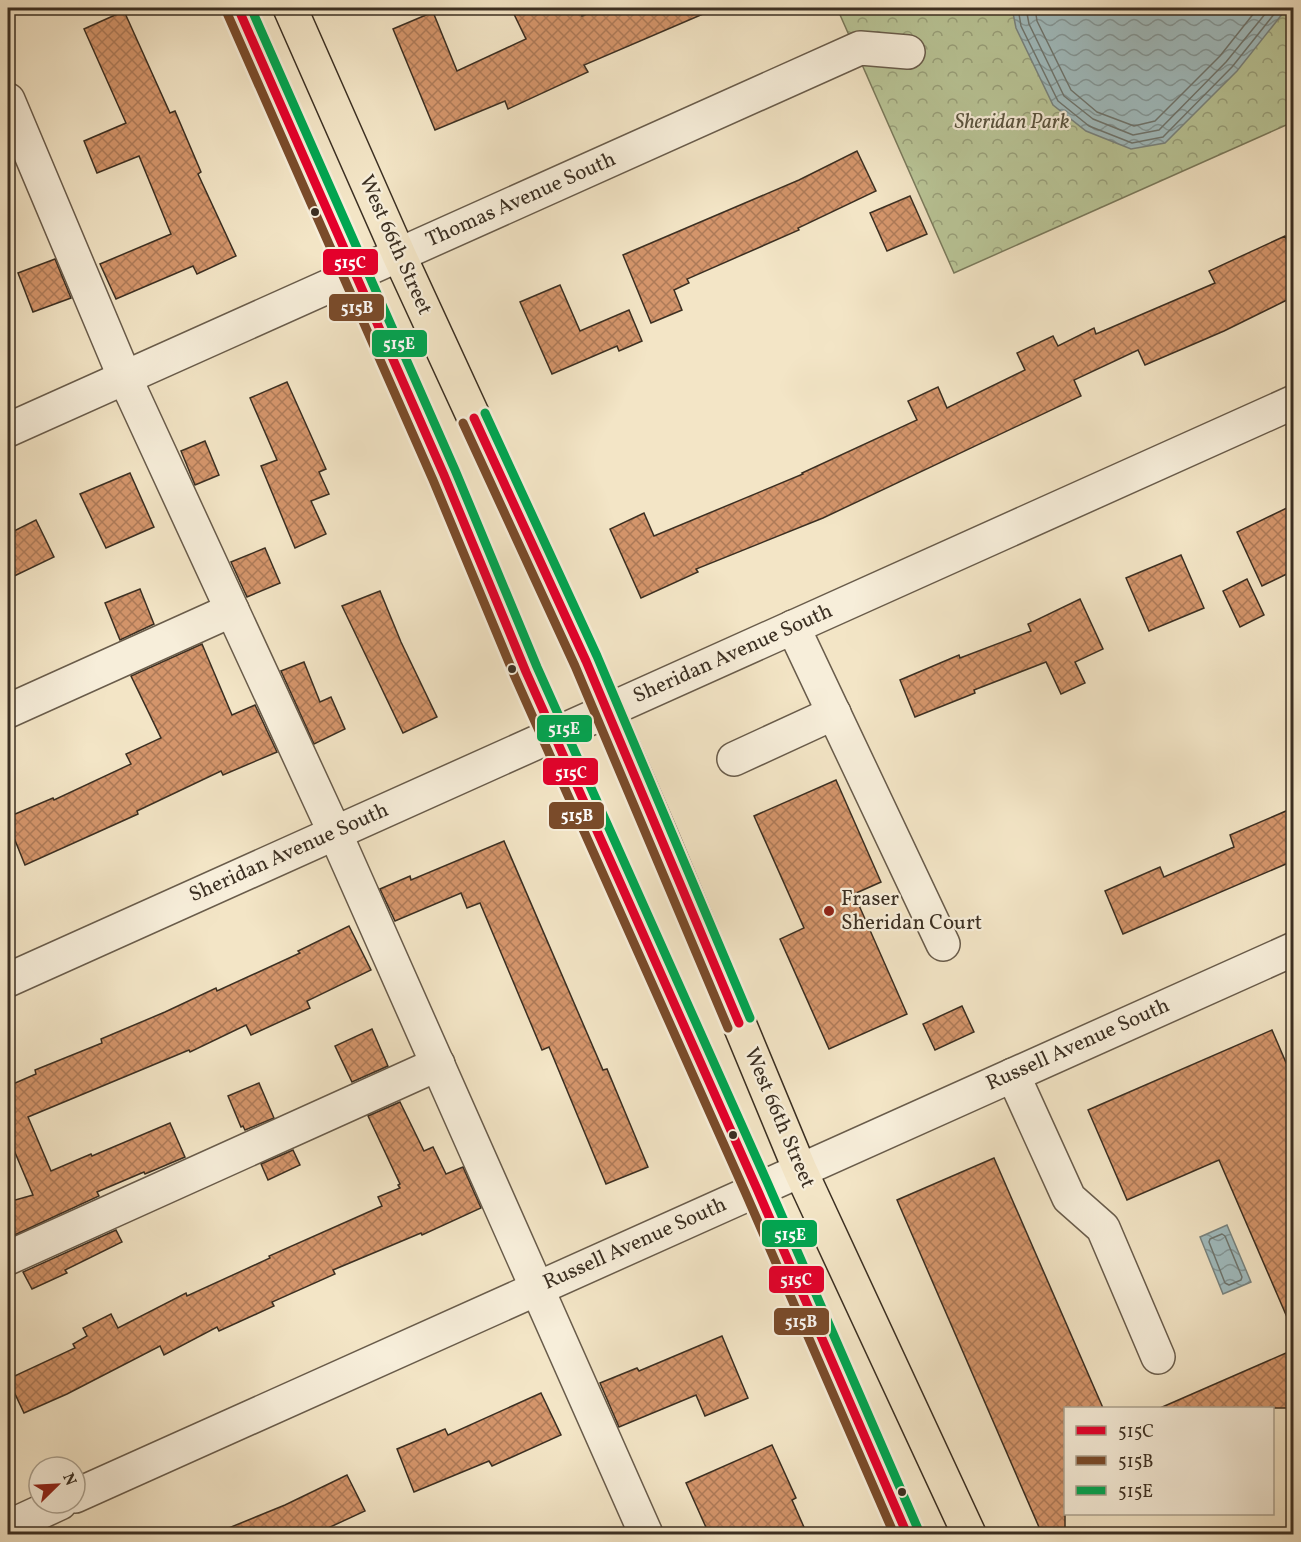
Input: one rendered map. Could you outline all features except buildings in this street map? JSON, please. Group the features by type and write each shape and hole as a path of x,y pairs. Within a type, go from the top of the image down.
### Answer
{"main road":[{"path":"238,8 554,734 758,1189 907,1534"},
{"name":"West 66th Street","path":"290,8 399,255 607,710 800,1170 969,1534"}],"street":[{"name":"Thomas Avenue South","path":"8,430 860,48 908,52"},
{"path":"8,100 19,160 125,378 335,833 537,1288 635,1531"},
{"name":"Sheridan Avenue South","path":"8,980 1293,402"},
{"path":"8,711 232,610"},
{"path":"793,627 943,944"},
{"path":"734,759 834,713"},
{"name":"Russell Avenue South","path":"87,1491 1293,949"},
{"path":"8,1258 438,1064"},
{"path":"1013,1075 1069,1198 1102,1228 1158,1357"},
{"path":"8,1527 34,1515"}],"green space":[{"name":"Sheridan Park","path":"837,8 1293,8 1293,122 954,273"}],"water":[{"path":"1012,8 1287,8 1237,71 1165,143 1131,149 1086,131 1053,105 1016,28"},
{"path":"1227,1225 1251,1282 1223,1294 1200,1237"}],"transit line":[{"name":"515C","path":"238,8 444,475 526,672 757,1189 907,1534"},
{"name":"515E","path":"251,8 455,470 537,667 768,1184 918,1529"},
{"name":"515B","path":"227,13 433,480 515,677 746,1194 894,1534"},
{"name":"515E","path":"485,413 597,656 750,1018"},
{"name":"515C","path":"474,418 586,661 739,1023"},
{"name":"515B","path":"463,423 575,666 728,1028"}],"place":[{"name":"Fraser Sheridan Court","path":"829,911"}]}
